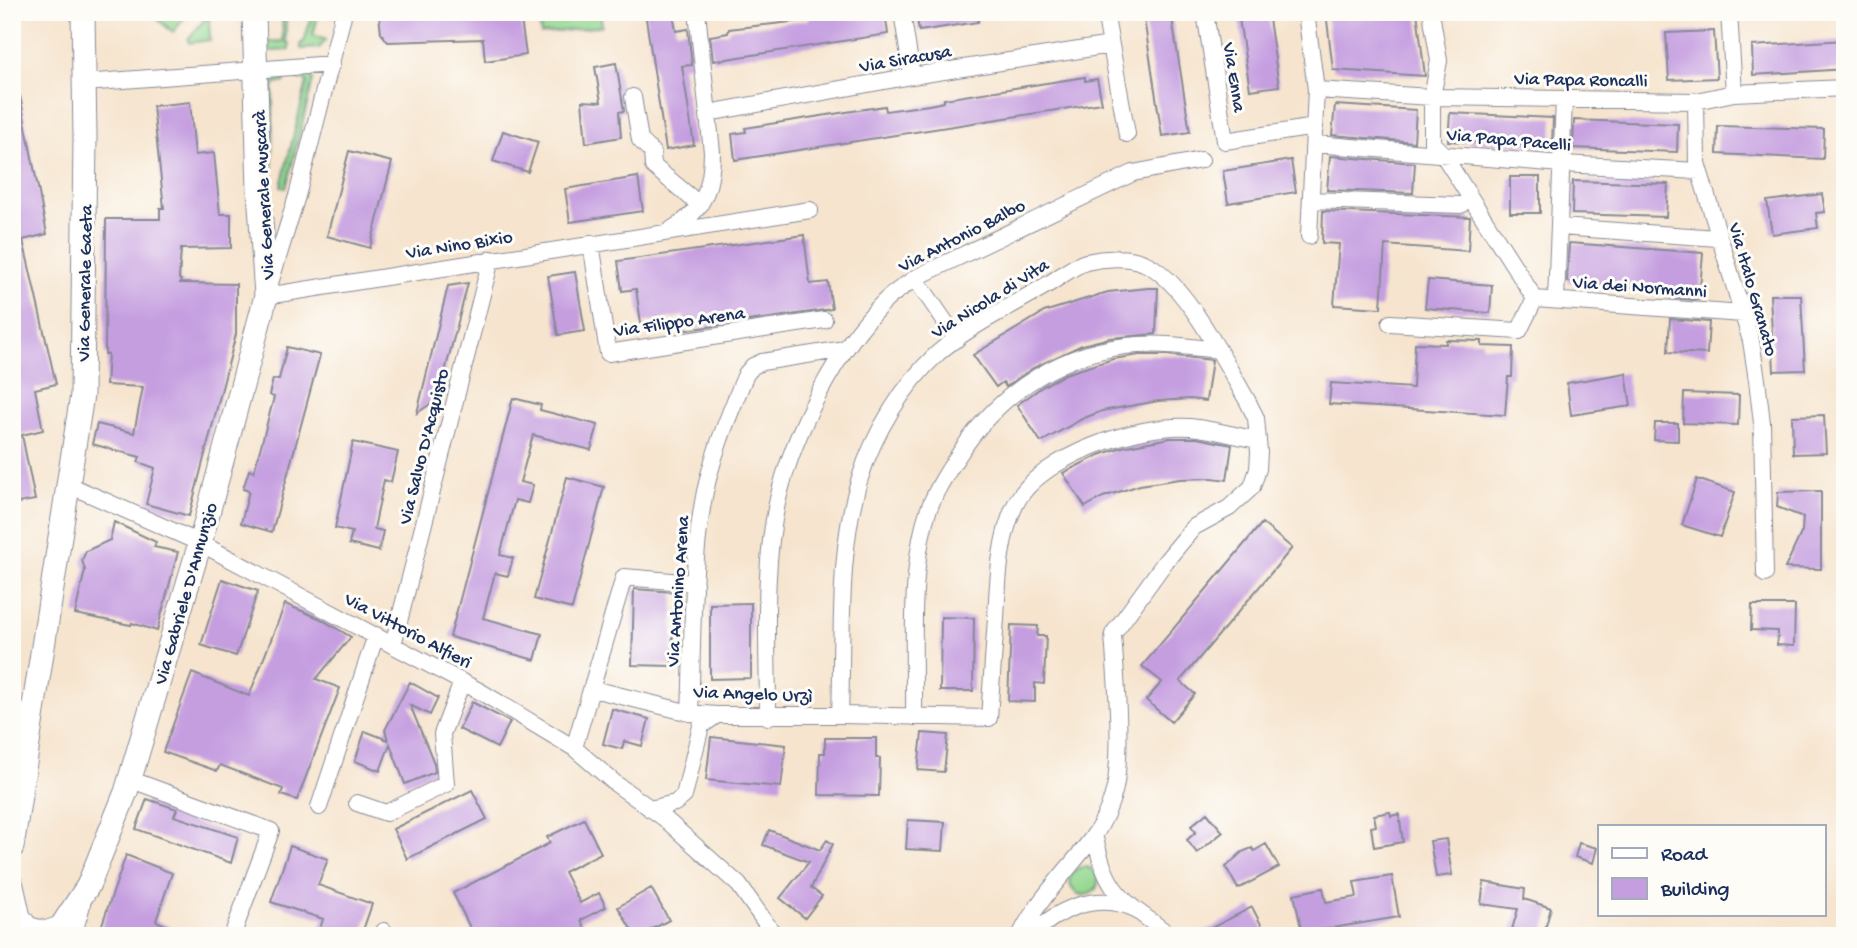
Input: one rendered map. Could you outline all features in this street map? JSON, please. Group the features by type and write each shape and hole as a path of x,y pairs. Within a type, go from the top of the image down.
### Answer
{"main road":[{"name":"Via Generale Gaeta","path":"12,847 82,395 83,12"},
{"name":"Via Generale Muscarà","path":"254,12 259,190 266,296"},
{"name":"Via Gabriele D'Annunzio","path":"63,933 88,886 130,779 200,543 266,296"},
{"path":"12,886 19,917 27,928 45,933 63,933"}],"street":[{"path":"266,296 297,196 344,12"},
{"path":"659,233 680,224 700,205 712,175 697,12"},
{"path":"902,12 912,76"},
{"path":"1105,12 1127,134"},
{"name":"Via Enna","path":"1205,12 1225,141 1315,136"},
{"path":"1306,12 1316,90 1309,236"},
{"path":"1390,323 1519,331 1535,299 1442,153 1432,143 1432,97 1439,61 1432,12"},
{"path":"1729,12 1734,93"},
{"name":"Via Siracusa","path":"708,113 912,76 1111,45"},
{"path":"84,83 332,64"},
{"name":"Via Papa Roncalli","path":"1316,90 1432,97 1696,101 1734,93 1845,88"},
{"path":"633,97 640,140 652,152 653,166 700,205"},
{"path":"1556,300 1564,99"},
{"name":"Via Italo Granato","path":"1696,101 1699,172 1751,341 1762,423 1765,574"},
{"name":"Via Papa Pacelli","path":"1315,136 1442,153 1562,164 1699,172"},
{"name":"Via Antonio Balbo","path":"768,717 768,600 771,545 778,500 789,461 810,412 845,349 886,300 915,278 1133,173 1201,160"},
{"path":"1311,200 1461,205"},
{"name":"Via Nino Bixio","path":"266,296 491,258 810,210"},
{"path":"1560,227 1718,238"},
{"name":"Via Filippo Arena","path":"591,243 608,353 824,320"},
{"name":"Via Salvo D'Acquisto","path":"393,645 491,258"},
{"name":"Via Nicola di Vita","path":"841,715 847,544 859,478 887,418 914,379 937,354 957,339 1084,263 1124,258 1142,262 1162,273 1182,296 1256,418 1258,469 1252,487 1229,508 1194,527 1164,562 1113,634 1118,774 1114,791 1094,835 1035,909 1020,936"},
{"path":"915,278 957,339"},
{"name":"Via dei Normanni","path":"1535,299 1743,314"},
{"path":"914,717 916,596 919,548 926,518 942,479 986,417 1003,400 1040,375 1084,356 1137,345 1169,344 1217,350"},
{"name":"Via Antonino Arena","path":"690,713 696,552 702,505 717,449 746,374 753,366 762,362 845,349"},
{"name":"Via Angelo Urzì","path":"593,689 690,713 768,717 841,715 989,719 999,568 1016,503 1028,486 1048,470 1083,451 1116,436 1153,428 1190,427 1258,440"},
{"name":"Via Vittorio Alfieri","path":"69,485 200,543 462,681 574,748 616,784 664,818 739,885 775,936"},
{"path":"574,748 624,577 695,583"},
{"path":"319,807 376,635"},
{"path":"357,803 386,813 446,784 442,734 462,681"},
{"path":"650,809 675,803 684,796 701,726 717,715"},
{"path":"130,779 271,831 232,936"},
{"path":"1094,835 1103,866 1114,888 1133,908 1170,936"},
{"path":"1031,936 1043,924 1067,908 1092,902 1116,901 1133,908"}],"green space":[{"path":"149,12 189,12 173,32"},
{"path":"282,12 286,12 286,42 289,43 289,50 272,51 267,42 283,41"},
{"path":"313,12 319,12 313,35 326,40 319,48 301,49 301,43 304,42"},
{"path":"538,12 600,12 602,26 541,34"},
{"path":"209,18 210,40 189,43 188,39 205,19"},
{"path":"298,74 311,74 313,80 286,188 281,186 307,82 305,79 298,80"},
{"path":"284,76 285,82 273,86 272,185 268,184 267,84 272,77"},
{"path":"1084,867 1094,871 1098,881 1094,891 1084,895 1074,891 1070,881 1074,871"}],"building":[{"path":"388,12 520,12 526,55 485,61 483,39 388,42 381,33 379,15"},
{"path":"645,12 673,12 676,31 688,29 692,65 682,66 694,145 666,150"},
{"path":"839,12 885,12 888,34 713,61 710,36 728,33 729,29 808,20 808,17"},
{"path":"916,12 977,12 978,22 919,31"},
{"path":"1143,12 1171,12 1190,132 1162,136"},
{"path":"1238,12 1268,12 1279,86 1250,90"},
{"path":"1326,12 1417,12 1425,76 1333,70"},
{"path":"1714,31 1717,78 1669,80 1666,33"},
{"path":"1845,40 1845,69 1753,75 1752,46"},
{"path":"616,63 624,111 619,112 621,137 586,143 582,101 601,102 595,67"},
{"path":"1085,77 1085,81 1097,79 1102,103 735,160 732,134 746,132 745,128 885,106 886,111 929,105 944,102 944,99"},
{"path":"20,96 47,234 23,240 56,384 35,389 43,430 22,435 35,500 12,504 12,97"},
{"path":"190,102 195,155 214,153 220,214 231,214 231,248 181,249 179,279 180,283 236,284 236,334 189,516 146,504 155,468 138,462 140,457 92,444 97,424 134,433 143,387 106,385 106,219 160,219 160,208 164,208 153,106"},
{"path":"1335,105 1416,110 1414,142 1332,135"},
{"path":"1450,113 1553,118 1552,146 1448,141"},
{"path":"1574,120 1678,124 1677,152 1573,148"},
{"path":"1718,126 1824,129 1823,159 1717,154"},
{"path":"503,131 538,142 528,172 493,161"},
{"path":"349,151 392,162 370,248 327,236"},
{"path":"1330,156 1415,163 1413,193 1327,190"},
{"path":"1291,160 1296,192 1228,203 1223,171"},
{"path":"638,177 643,211 570,222 565,189"},
{"path":"1510,177 1540,177 1540,213 1510,213"},
{"path":"1573,181 1668,184 1666,217 1572,214"},
{"path":"1822,194 1825,212 1816,213 1818,228 1772,234 1767,201"},
{"path":"1323,211 1470,217 1468,251 1385,245 1381,308 1334,305 1339,244 1322,243"},
{"path":"804,235 810,284 828,282 832,309 686,330 684,316 641,323 636,289 622,291 618,261"},
{"path":"1569,243 1703,253 1699,300 1671,298 1672,290 1567,282"},
{"path":"575,272 585,331 558,335 548,276"},
{"path":"1428,280 1492,285 1490,313 1425,308"},
{"path":"468,283 438,399 417,413 448,286"},
{"path":"1158,288 1156,334 1110,338 1082,345 1033,368 1006,387 1003,382 996,387 973,355 1044,312 1108,292"},
{"path":"1770,295 1801,295 1805,370 1774,371"},
{"path":"1670,319 1709,322 1707,354 1668,352"},
{"path":"1446,340 1482,341 1482,346 1513,347 1512,377 1508,377 1505,415 1329,404 1331,383 1413,388 1415,343 1446,344"},
{"path":"287,347 320,355 272,532 241,523 249,491 243,489 249,470 254,472 274,397 269,395 273,379 279,379"},
{"path":"1139,355 1212,360 1206,401 1158,401 1102,411 1041,442 1017,405 1065,374 1113,359"},
{"path":"1626,373 1631,406 1571,415 1567,383"},
{"path":"1684,393 1739,395 1738,425 1683,423"},
{"path":"513,398 541,405 540,410 598,425 591,450 533,435 520,482 533,485 528,503 515,500 500,555 513,558 508,576 495,573 483,618 542,634 535,660 450,637"},
{"path":"1824,415 1826,453 1793,454 1792,416"},
{"path":"1655,423 1678,423 1678,441 1654,440"},
{"path":"1170,438 1197,438 1232,445 1227,480 1180,479 1140,485 1103,497 1085,507 1063,473 1122,447"},
{"path":"353,442 398,452 391,482 384,480 374,529 383,531 379,551 349,544 352,532 335,528"},
{"path":"567,477 604,487 572,609 534,599"},
{"path":"1697,479 1735,492 1720,537 1682,525"},
{"path":"1821,491 1821,569 1785,568 1802,531 1803,517 1777,507 1778,492"},
{"path":"114,522 156,542 154,547 178,552 157,631 132,623 131,625 75,614 85,570 82,560 86,551 110,540"},
{"path":"1262,523 1292,548 1180,681 1195,694 1171,722 1146,700 1162,682 1142,666"},
{"path":"222,579 258,591 236,656 201,645"},
{"path":"634,589 674,592 672,666 632,665"},
{"path":"751,603 751,678 710,679 710,604"},
{"path":"285,604 319,618 351,637 316,679 340,688 297,800 281,795 283,789 220,765 217,771 163,752 192,673 249,696"},
{"path":"1752,605 1795,605 1794,646 1777,645 1778,631 1751,630"},
{"path":"941,617 974,618 973,691 940,691"},
{"path":"1011,625 1038,626 1037,636 1046,636 1044,684 1035,683 1035,702 1008,701"},
{"path":"410,682 438,698 430,715 410,705 434,763 435,772 405,784 390,744 380,771 355,761 365,731 388,740 385,730"},
{"path":"472,702 510,722 497,748 459,729"},
{"path":"612,709 649,719 642,746 624,741 622,749 603,744"},
{"path":"922,733 948,735 944,772 918,770"},
{"path":"711,737 786,745 781,787 706,780"},
{"path":"825,738 876,738 876,758 880,758 879,796 819,795 820,753 825,753"},
{"path":"472,790 487,819 407,859 393,829"},
{"path":"147,799 177,809 174,816 238,837 231,863 136,829"},
{"path":"1390,812 1391,816 1399,814 1403,842 1374,847 1371,827 1376,826 1374,815"},
{"path":"1207,813 1223,832 1197,853 1187,840 1196,832 1191,826"},
{"path":"584,819 601,853 564,872 580,903 599,893 606,907 581,920 588,936 474,936 453,893 550,843 547,837"},
{"path":"908,820 945,822 943,851 906,849"},
{"path":"769,830 820,850 827,840 833,844 811,888 822,896 805,918 780,898 809,862 763,845"},
{"path":"1446,839 1452,875 1436,877 1430,841"},
{"path":"1579,843 1597,848 1593,863 1575,857"},
{"path":"1266,844 1279,867 1238,889 1226,867 1242,852 1252,848 1254,851"},
{"path":"290,846 328,859 318,885 372,904 361,936 318,936 323,919 271,902"},
{"path":"126,855 172,873 156,921 191,936 98,936"},
{"path":"1392,876 1399,917 1302,933 1294,894 1323,888 1326,902 1357,897 1354,882"},
{"path":"1484,882 1525,889 1524,899 1551,908 1543,936 1510,936 1518,909 1481,904"},
{"path":"651,888 669,920 640,936 635,936 618,907"},
{"path":"1252,907 1267,936 1196,936"}]}
